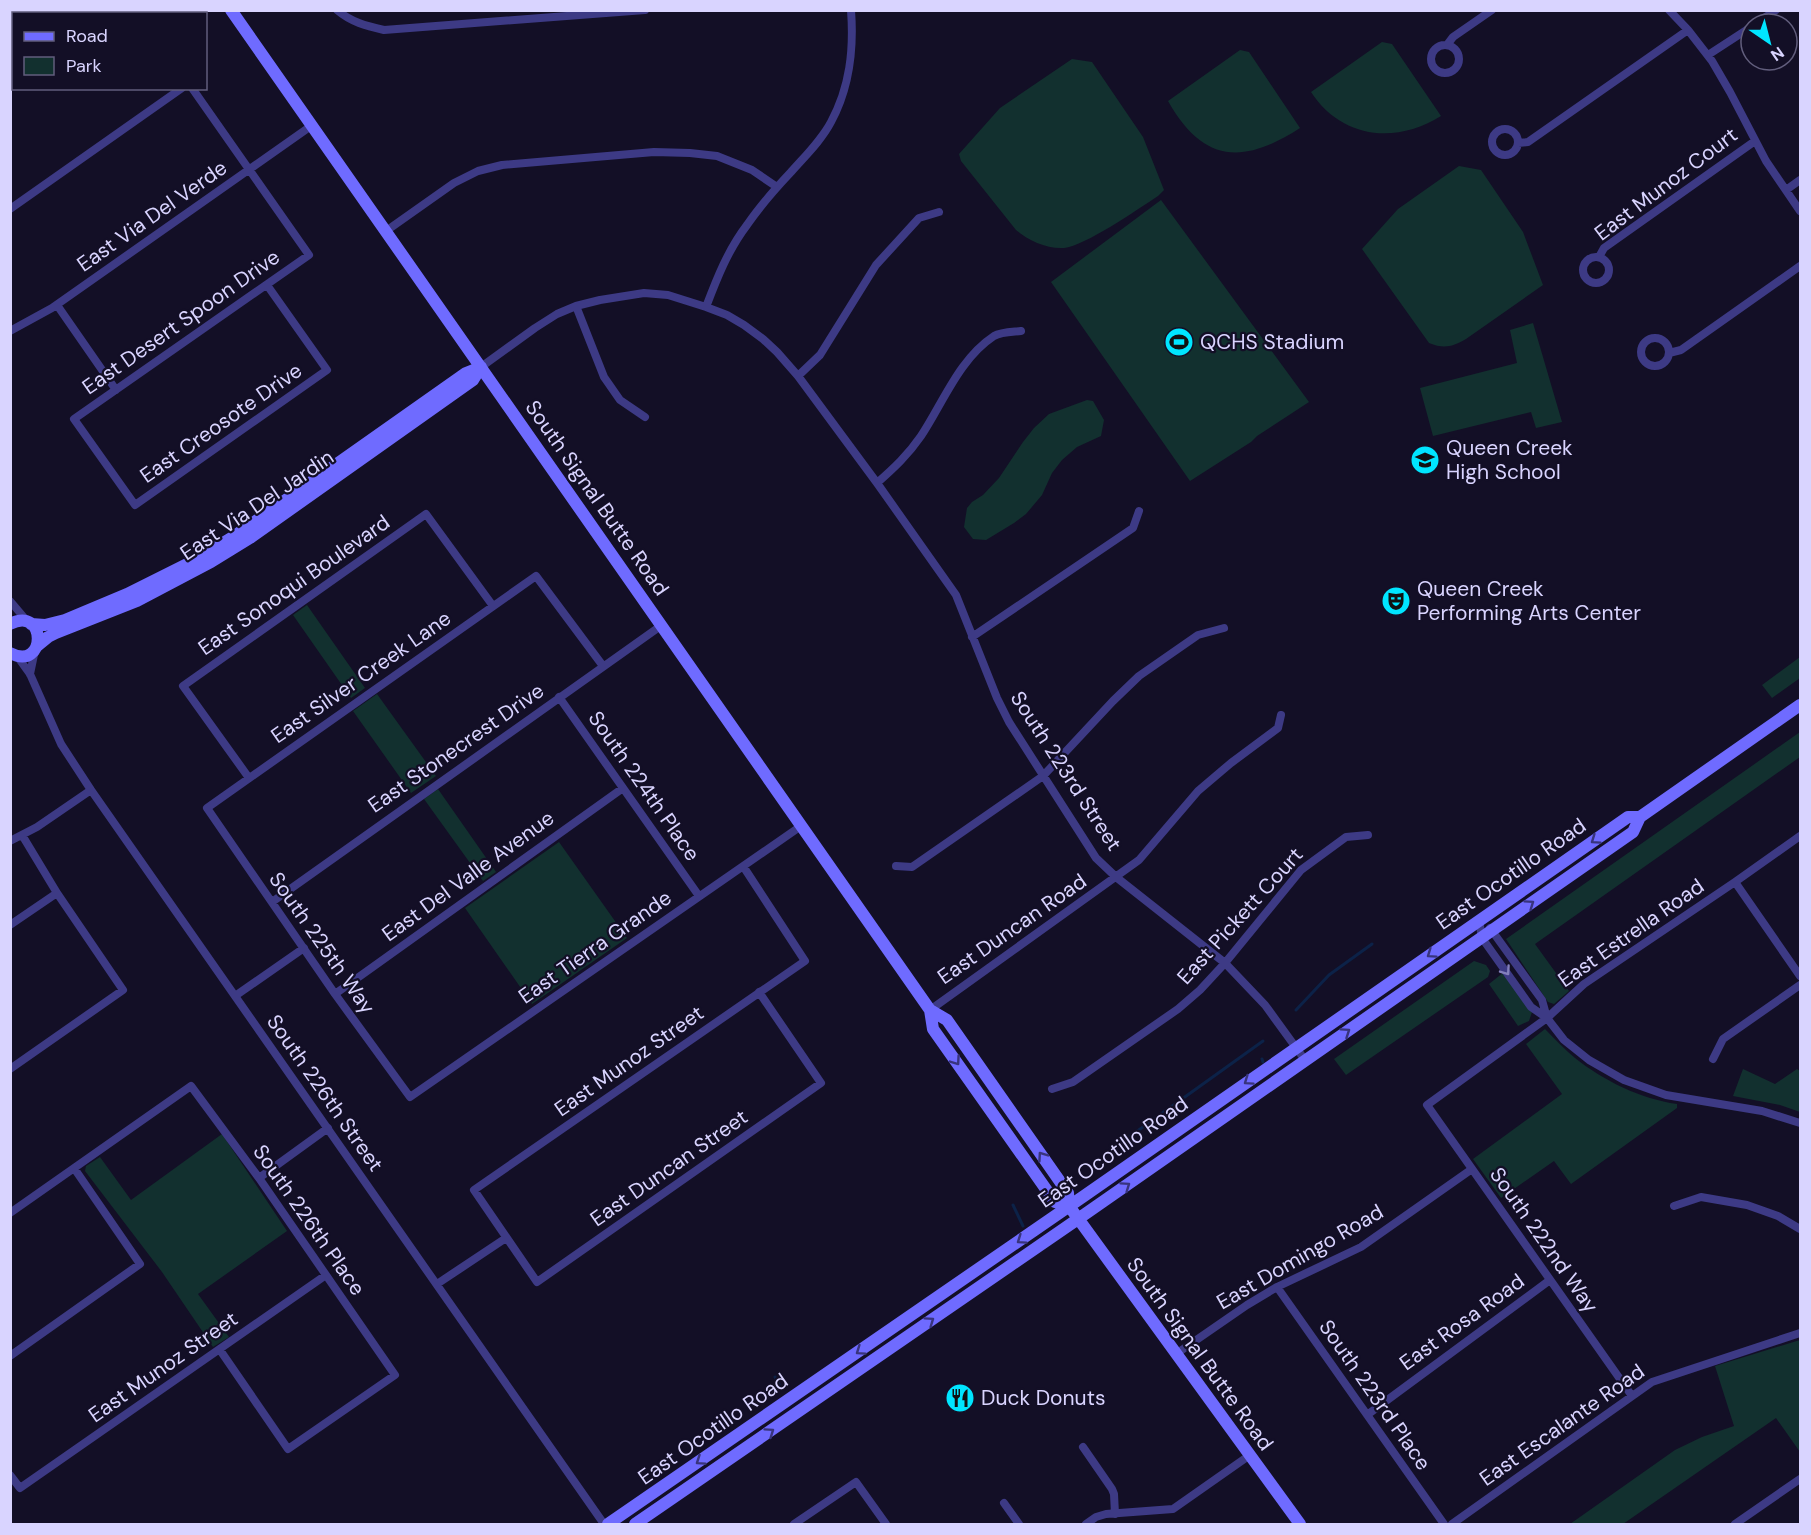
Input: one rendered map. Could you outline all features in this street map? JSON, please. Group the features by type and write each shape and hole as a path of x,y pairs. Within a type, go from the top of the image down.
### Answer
{"street":[{"name":"South Signal Butte Road","path":"231,10 930,1010 947,1020 1068,1193 1069,1206 1078,1219 1300,1524"},
{"path":"336,10 346,18 365,26 384,30 645,10"},
{"path":"706,307 723,264 746,226 817,142 831,122 851,65 850,10"},
{"path":"1447,45 1453,37 1492,10"},
{"path":"1669,10 1708,55 1755,141 1800,211"},
{"path":"1518,143 1528,142 1688,30"},
{"path":"1708,55 1739,35"},
{"path":"10,209 179,90"},
{"path":"193,90 249,169"},
{"name":"East Via Del Verde","path":"10,331 57,305 311,126"},
{"name":"East Munoz Court","path":"1599,257 1604,248 1755,141"},
{"path":"386,231 454,183 478,171 502,165 654,152 690,153 717,156 752,170 777,187"},
{"name":"East Desert Spoon Drive","path":"74,419 309,255 249,169"},
{"path":"1786,189 1800,180"},
{"path":"798,376 820,355 876,265 919,218 939,212"},
{"path":"1669,353 1682,351 1800,266"},
{"name":"East Creosote Drive","path":"74,419 135,505 327,370 267,285"},
{"name":"East Via Del Jardin","path":"10,624 20,621 45,626 65,620 128,594 195,560 236,535 466,373 481,367 557,314 576,306 644,293 668,295 706,307"},
{"path":"57,305 116,390"},
{"path":"576,306 604,377 620,400 645,417"},
{"name":"South 223rd Street","path":"706,307 727,315 757,334 777,352 798,376 877,483 956,595 1009,723 1096,858 1116,877 1225,963 1265,1005 1305,1060"},
{"path":"877,483 902,461 975,353 996,335 1020,330"},
{"name":"East Via Del Jardin","path":"14,655 26,656 48,637 165,588 219,558 472,380 481,367"},
{"path":"972,637 1133,528 1139,511"},
{"name":"East Sonoqui Boulevard","path":"249,778 183,686 426,514 493,606"},
{"name":"East Silver Creek Lane","path":"207,808 536,576 603,666"},
{"path":"11,602 39,636 30,674"},
{"name":"East Stonecrest Drive","path":"272,902 662,625"},
{"path":"896,866 912,867 1043,776 1139,676 1198,634 1224,628"},
{"name":"South 226th Street","path":"14,655 30,674 61,744 91,790 604,1524"},
{"name":"South 224th Place","path":"559,697 699,896"},
{"name":"East Ocotillo Road","path":"635,1524 1482,938 1632,832 1640,817 1800,705"},
{"name":"East Duncan Road","path":"930,1010 1139,860 1198,791 1231,762 1278,728 1281,715"},
{"name":"East Del Valle Avenue","path":"335,994 623,788"},
{"path":"10,841 91,790"},
{"name":"South 225th Way","path":"207,808 335,994 410,1097"},
{"name":"East Ocotillo Road","path":"608,1524 1628,817 1640,817"},
{"name":"East Tierra Grande","path":"410,1097 801,826"},
{"path":"10,1069 123,990 22,835"},
{"name":"East Pickett Court","path":"1052,1089 1073,1082 1178,1010 1225,963 1301,870 1346,837 1368,835"},
{"name":"East Estrella Road","path":"1427,1105 1547,1018 1584,984 1800,836"},
{"name":"East Munoz Street","path":"507,1238 474,1190 805,961 743,866"},
{"path":"1735,882 1800,976"},
{"path":"10,925 57,892"},
{"path":"1479,921 1493,930 1542,1000 1547,1018"},
{"path":"1479,921 1482,938 1531,1007 1547,1018 1564,1040 1588,1060 1624,1080 1666,1095 1762,1110 1800,1123"},
{"path":"236,996 304,948"},
{"path":"1713,1059 1723,1039 1800,985"},
{"name":"East Duncan Street","path":"507,1238 537,1282 821,1083 759,992"},
{"name":"South 226th Place","path":"74,1168 191,1086 259,1178 395,1375 288,1449 220,1350"},
{"name":"South 222nd Way","path":"1427,1105 1632,1396"},
{"path":"259,1178 328,1128"},
{"path":"10,1213 74,1168 140,1264 10,1356"},
{"name":"East Domingo Road","path":"1176,1354 1277,1287 1361,1247 1472,1169"},
{"path":"1674,1206 1701,1197 1748,1205 1778,1216 1800,1229"},
{"path":"437,1284 507,1238"},
{"name":"East Munoz Street","path":"10,1475 20,1488 326,1275"},
{"name":"East Rosa Road","path":"1367,1415 1550,1280"},
{"name":"South 223rd Place","path":"1277,1287 1444,1524"},
{"name":"East Escalante Road","path":"1452,1524 1652,1382 1800,1333"},
{"path":"1083,1448 1112,1489 1115,1514"},
{"path":"1086,1524 1101,1515 1173,1509 1250,1455"},
{"path":"1735,1524 1800,1479"},
{"path":"794,1524 856,1482 886,1524"},
{"path":"1004,1503 1019,1524"}],"green space":[{"path":"1382,42 1392,44 1441,116 1406,131 1370,132 1338,119 1323,107 1311,92"},
{"path":"1240,50 1249,52 1300,128 1260,148 1242,152 1226,152 1210,147 1195,137 1168,101"},
{"path":"1072,59 1092,62 1143,137 1164,190 1098,234 1073,246 1058,248 1038,244 1016,230 961,161 959,154 1000,108"},
{"path":"1459,166 1481,170 1523,232 1543,285 1466,339 1452,345 1439,346 1429,343 1362,249 1398,209"},
{"name":"QCHS Stadium","path":"1161,200 1309,402 1190,481 1051,282"},
{"path":"1533,323 1562,422 1536,428 1531,412 1433,436 1420,388 1517,363 1510,330"},
{"path":"1087,400 1093,401 1104,420 1101,436 1077,447 1062,460 1052,473 1042,495 1026,514 986,540 973,539 964,527 967,508 999,478 1023,442 1049,414"},
{"path":"307,605 365,688 351,698 293,615"},
{"path":"1800,657 1800,678 1772,698 1762,685"},
{"path":"377,694 436,776 411,793 353,711"},
{"path":"1800,732 1800,757 1535,944 1569,991 1554,1004 1548,1002 1506,939"},
{"path":"438,789 496,872 483,881 424,799"},
{"path":"559,842 627,938 532,1004 465,908"},
{"path":"1474,961 1486,965 1490,971 1488,977 1346,1075 1334,1059"},
{"path":"1504,972 1532,1012 1529,1021 1518,1026 1489,984"},
{"path":"1545,1029 1571,1055 1598,1074 1623,1088 1663,1102 1677,1104 1677,1108 1571,1184 1554,1161 1501,1198 1473,1159 1562,1094 1526,1044"},
{"path":"1743,1069 1775,1084 1797,1069 1800,1071 1800,1112 1780,1105 1733,1096"},
{"path":"222,1134 287,1231 198,1294 229,1337 213,1347 162,1272 85,1171 86,1166 100,1157 131,1200"},
{"path":"1800,1340 1800,1452 1776,1418 1623,1524 1570,1524 1675,1450 1702,1437 1734,1426 1715,1366"}],"waterway":[{"path":"1296,1010 1329,975 1372,944"},
{"path":"1115,1147 1263,1041"},
{"path":"1013,1205 1023,1226"},
{"path":"775,1377 781,1388"}],"place":[{"name":"QCHS Stadium","path":"1179,342"},
{"name":"Queen Creek High School","path":"1425,460"},
{"name":"Queen Creek Performing Arts Center","path":"1396,601"},
{"name":"Duck Donuts","path":"960,1398"}]}
